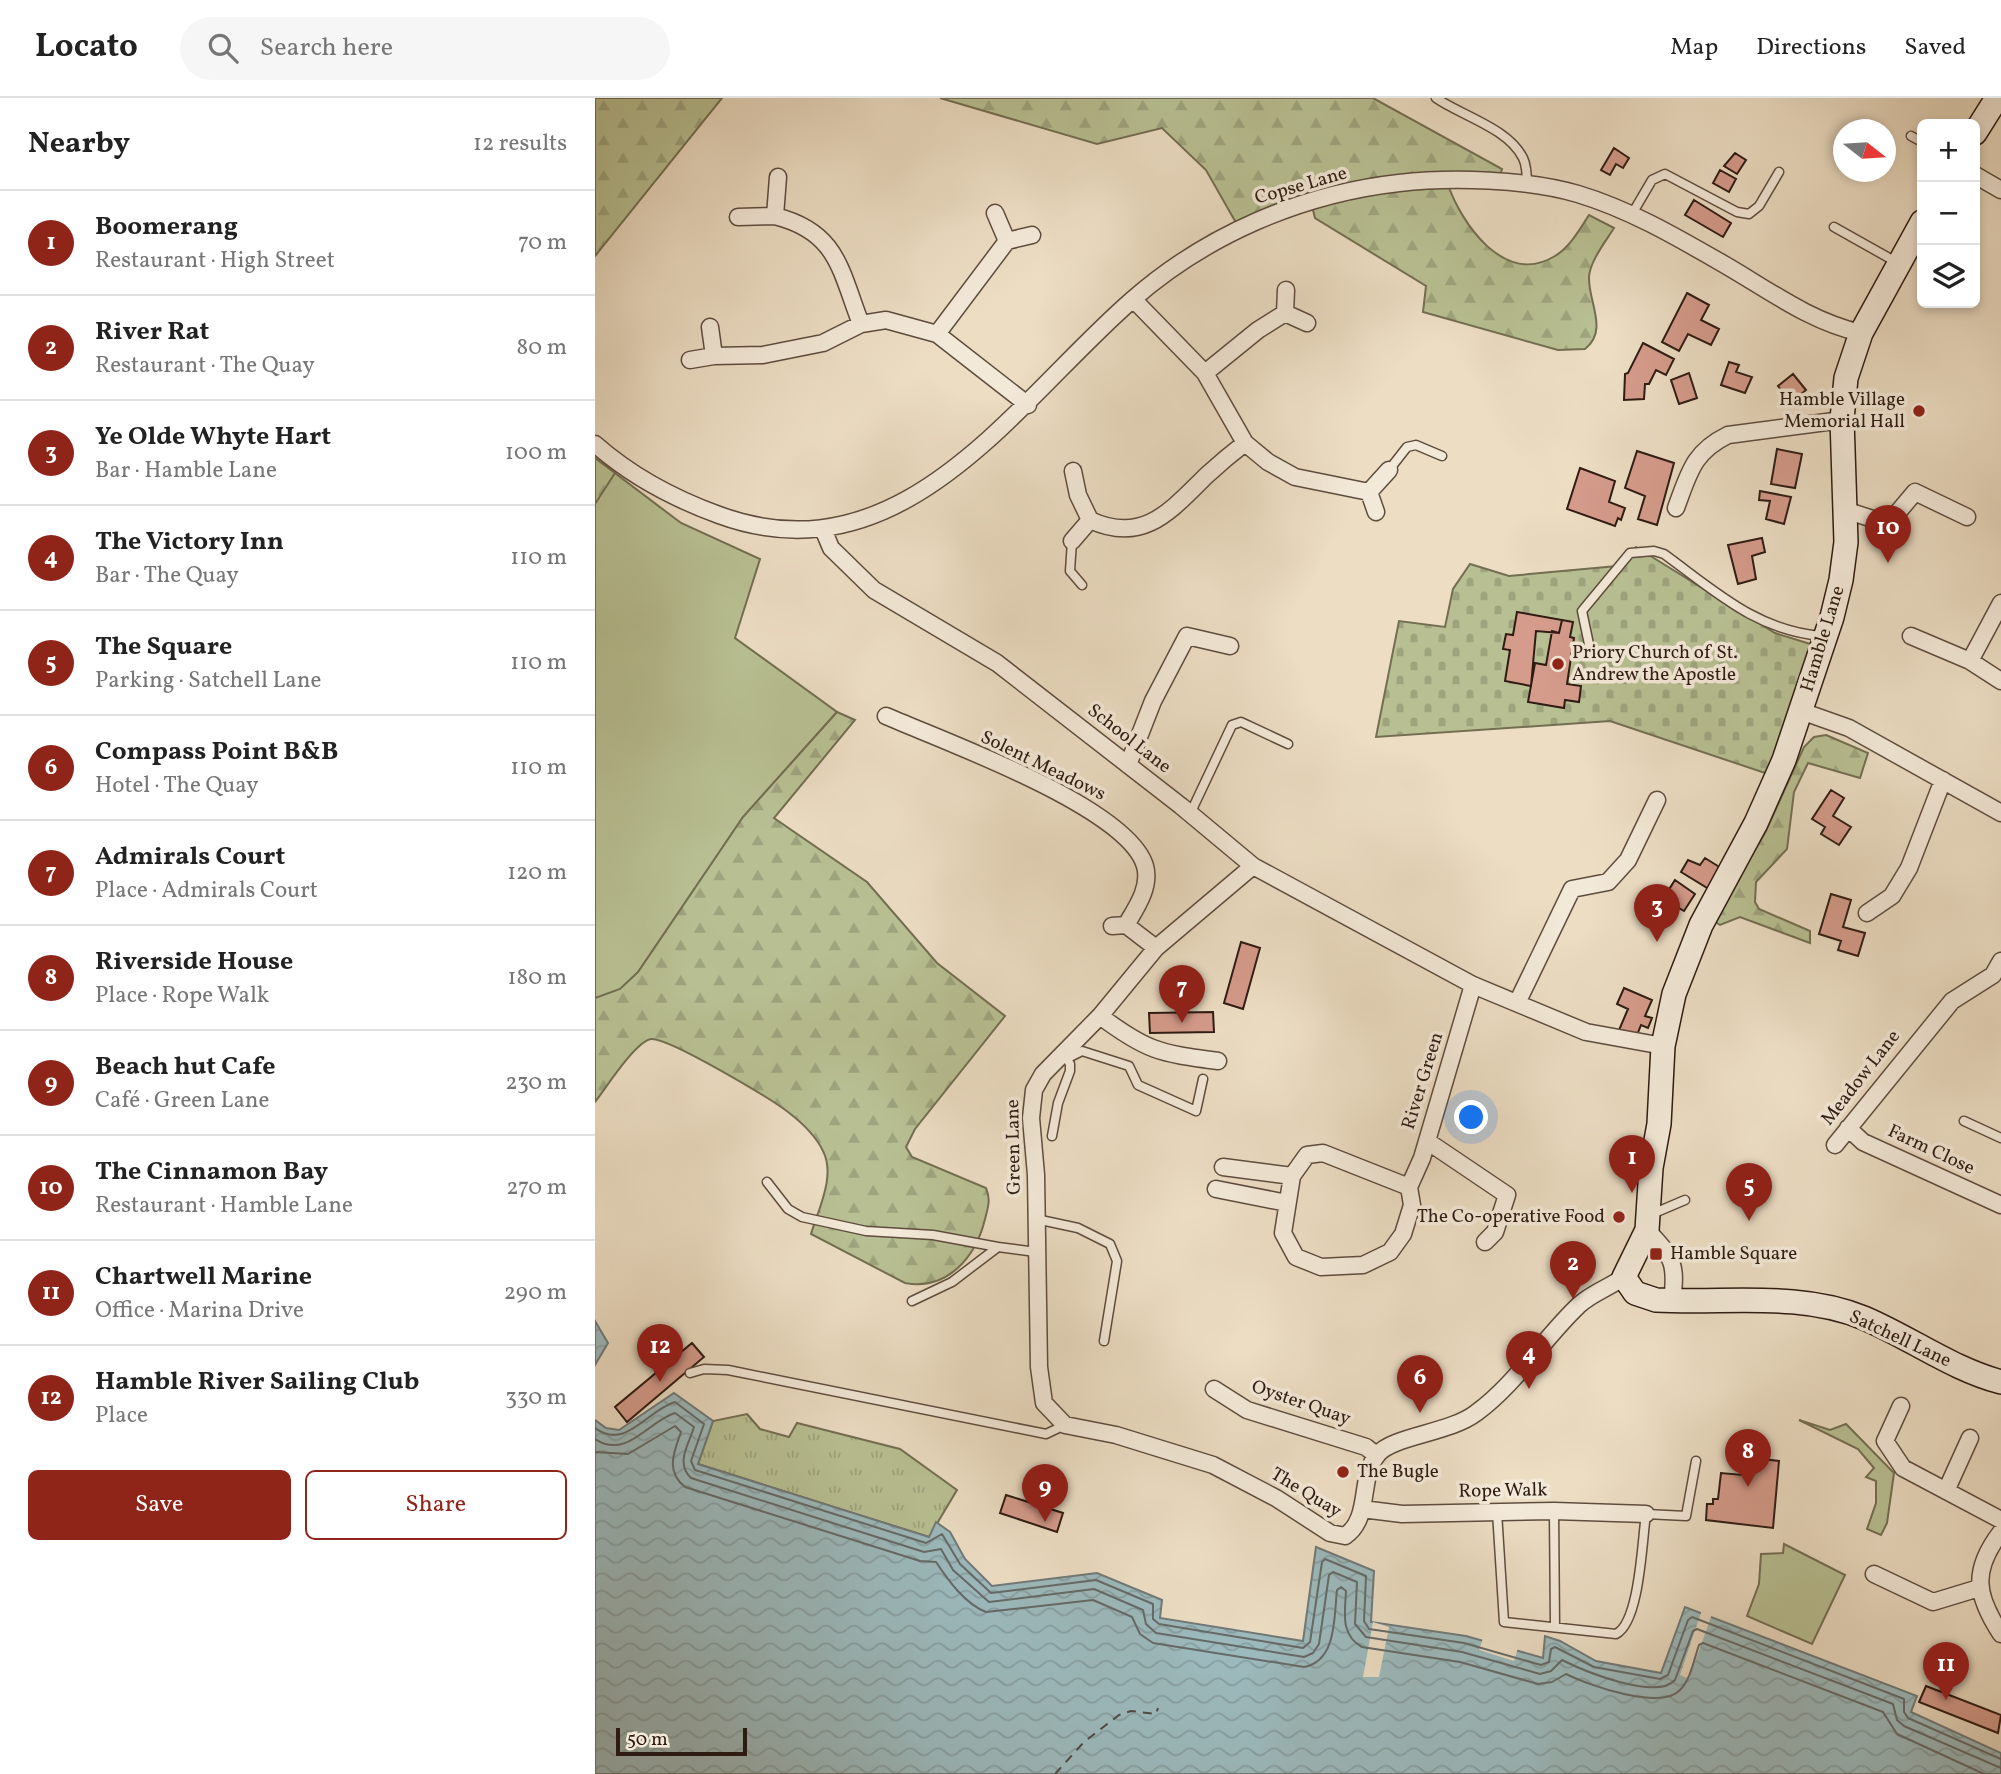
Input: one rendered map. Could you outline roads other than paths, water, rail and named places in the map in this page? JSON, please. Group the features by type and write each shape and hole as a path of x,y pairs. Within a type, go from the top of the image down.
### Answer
{"main road":[{"path":"1980,125 1997,98"},
{"name":"Hamble Lane","path":"1648,1223 1663,1046 1671,1003 1691,948 1756,823 1801,711 1825,637 1841,580 1845,510 1842,420 1846,378 1861,333 1917,231"},
{"path":"1624,1277 1648,1223"},
{"name":"Satchell Lane","path":"1624,1277 1635,1293 1656,1300 1804,1302 1863,1318 1956,1366 2001,1382"}],"street":[{"path":"775,216 778,177"},
{"path":"1980,178 2001,190"},
{"name":"Copse Lane","path":"823,528 878,513 925,489 979,450 1028,405 1133,299 1239,228 1300,205 1398,183 1527,186 1577,194 1632,214 1815,318 1861,333"},
{"path":"995,213 1007,241"},
{"path":"737,217 775,216 801,222 833,252 861,324"},
{"path":"937,334 969,287 1007,241 1032,235"},
{"path":"1285,313 1286,290"},
{"path":"1133,299 1205,373 1245,443 1268,463 1295,477 1369,492"},
{"path":"1205,373 1258,330 1285,313"},
{"path":"1285,313 1307,323"},
{"path":"690,360 714,356 763,355 823,343 861,324 886,320 937,334 1028,405"},
{"path":"710,327 714,356"},
{"path":"1677,508 1694,460 1713,443 1728,435 1842,420"},
{"path":"1073,471 1078,495 1090,520 1122,529 1153,523 1180,504 1245,443"},
{"path":"595,444 617,464 710,512 765,528 823,528"},
{"path":"1369,492 1389,470"},
{"path":"1369,492 1376,512"},
{"path":"1845,510 1888,524 1915,492 1967,517"},
{"path":"1072,541 1090,520"},
{"name":"School Lane","path":"823,528 831,548 874,590 997,663 1191,814 1253,866 1473,985 1586,1032 1663,1046"},
{"path":"1970,661 2001,603"},
{"path":"1128,765 1153,701 1187,636 1230,646"},
{"path":"1911,636 1970,661 2001,681"},
{"path":"1801,711 1849,728 2001,813"},
{"name":"Solent Meadows","path":"887,716 1078,802 1123,835 1141,856 1146,869 1140,902 1119,926 1156,948"},
{"path":"1867,913 1892,896 1909,868 1943,780"},
{"path":"1517,1003 1571,889 1608,883 1629,860 1657,800"},
{"name":"Green Lane","path":"1065,1425 1044,1403 1039,1367 1030,1105 1034,1090 1043,1074 1065,1056 1156,948 1253,866"},
{"name":"Meadow Lane","path":"1835,1145 1917,1031 1952,1001 1998,973"},
{"name":"River Green","path":"1292,1176 1283,1233 1296,1257 1321,1266 1363,1265 1390,1252 1403,1234 1412,1205 1409,1187 1427,1141 1473,985"},
{"path":"1100,1016 1135,1042 1159,1052 1218,1061"},
{"name":"Farm Close","path":"1848,1128 1863,1142 2001,1205"},
{"path":"1427,1141 1507,1195 1495,1232 1485,1242"},
{"path":"1223,1167 1292,1176 1307,1155 1323,1153 1409,1187"},
{"path":"1216,1189 1287,1203"},
{"path":"1648,1223 1672,1257 1675,1273 1672,1301"},
{"path":"1376,1455 1384,1448 1448,1428 1476,1413 1579,1305 1624,1277"},
{"name":"Oyster Quay","path":"1214,1389 1247,1410 1366,1447 1376,1455"},
{"path":"1901,1406 1885,1441 1903,1468 2001,1520"},
{"name":"The Quay","path":"1065,1425 1116,1435 1213,1465 1276,1497 1337,1536 1351,1532 1362,1509 1368,1475 1376,1455"},
{"path":"1946,1491 1970,1438"},
{"name":"Rope Walk","path":"1362,1509 1402,1514 1555,1511 1646,1514"},
{"path":"2001,1532 1983,1562 1979,1588 1987,1612 2001,1634"},
{"path":"1874,1574 1933,1602 1979,1588"}],"lane":[{"path":"1437,98 1500,135 1517,149 1525,163 1527,186"},
{"path":"1911,136 1917,139"},
{"path":"1632,214 1652,180 1665,174 1737,212 1749,214 1759,206 1779,172"},
{"path":"1834,227 1898,263"},
{"path":"1389,470 1407,447 1416,445 1442,456"},
{"path":"1072,541 1070,571 1082,586"},
{"path":"1590,649 1582,611 1630,553 1654,551 1664,554 1738,608 1775,628 1825,637"},
{"path":"1191,814 1232,725 1241,722 1288,744"},
{"path":"1052,1136 1058,1103 1070,1071 1065,1056 1082,1051 1129,1066 1138,1085 1196,1111 1203,1079"},
{"path":"1964,1121 2001,1138"},
{"path":"767,1182 789,1209 802,1217 866,1231 933,1234 1036,1252"},
{"path":"1648,1223 1685,1200"},
{"path":"1036,1219 1078,1228 1110,1244 1117,1261 1104,1340"},
{"path":"912,1301 952,1282 998,1247"},
{"path":"690,1373 704,1369 728,1370 1046,1434 1065,1425"},
{"path":"1497,1512 1502,1620 1507,1623 1621,1632 1634,1600 1646,1514 1686,1516 1696,1461"},
{"path":"1555,1511 1555,1626"}],"water":[{"path":"595,1321 608,1343 595,1365"},
{"path":"674,1393 713,1421 698,1464 929,1537 936,1522 950,1532 965,1559 992,1586 1097,1573 1162,1600 1160,1618 1303,1641 1316,1547 1374,1571 1371,1622 1466,1636 1543,1658 1545,1636 1560,1641 1596,1661 1661,1673 1685,1607 1917,1696 1911,1712 2001,1753 2001,1774 595,1774 595,1420 606,1428 619,1430"}],"place":[{"name":"Hamble Village Memorial Hall","path":"1919,411"},
{"name":"The Cinnamon Bay","path":"1888,563"},
{"name":"Priory Church of St. Andrew the Apostle","path":"1558,664"},
{"name":"Ye Olde Whyte Hart","path":"1657,942"},
{"name":"Admirals Court","path":"1182,1023"},
{"name":"Boomerang","path":"1632,1193"},
{"name":"The Co-operative Food","path":"1619,1217"},
{"name":"The Square","path":"1749,1221"},
{"name":"Hamble Square","path":"1656,1254"},
{"name":"River Rat","path":"1573,1299"},
{"name":"Hamble River Sailing Club","path":"660,1382"},
{"name":"The Victory Inn","path":"1529,1389"},
{"name":"Compass Point B&B","path":"1420,1413"},
{"name":"The Bugle","path":"1343,1472"},
{"name":"Riverside House","path":"1748,1487"},
{"name":"Beach hut Cafe","path":"1045,1522"},
{"name":"Chartwell Marine","path":"1946,1700"}]}
